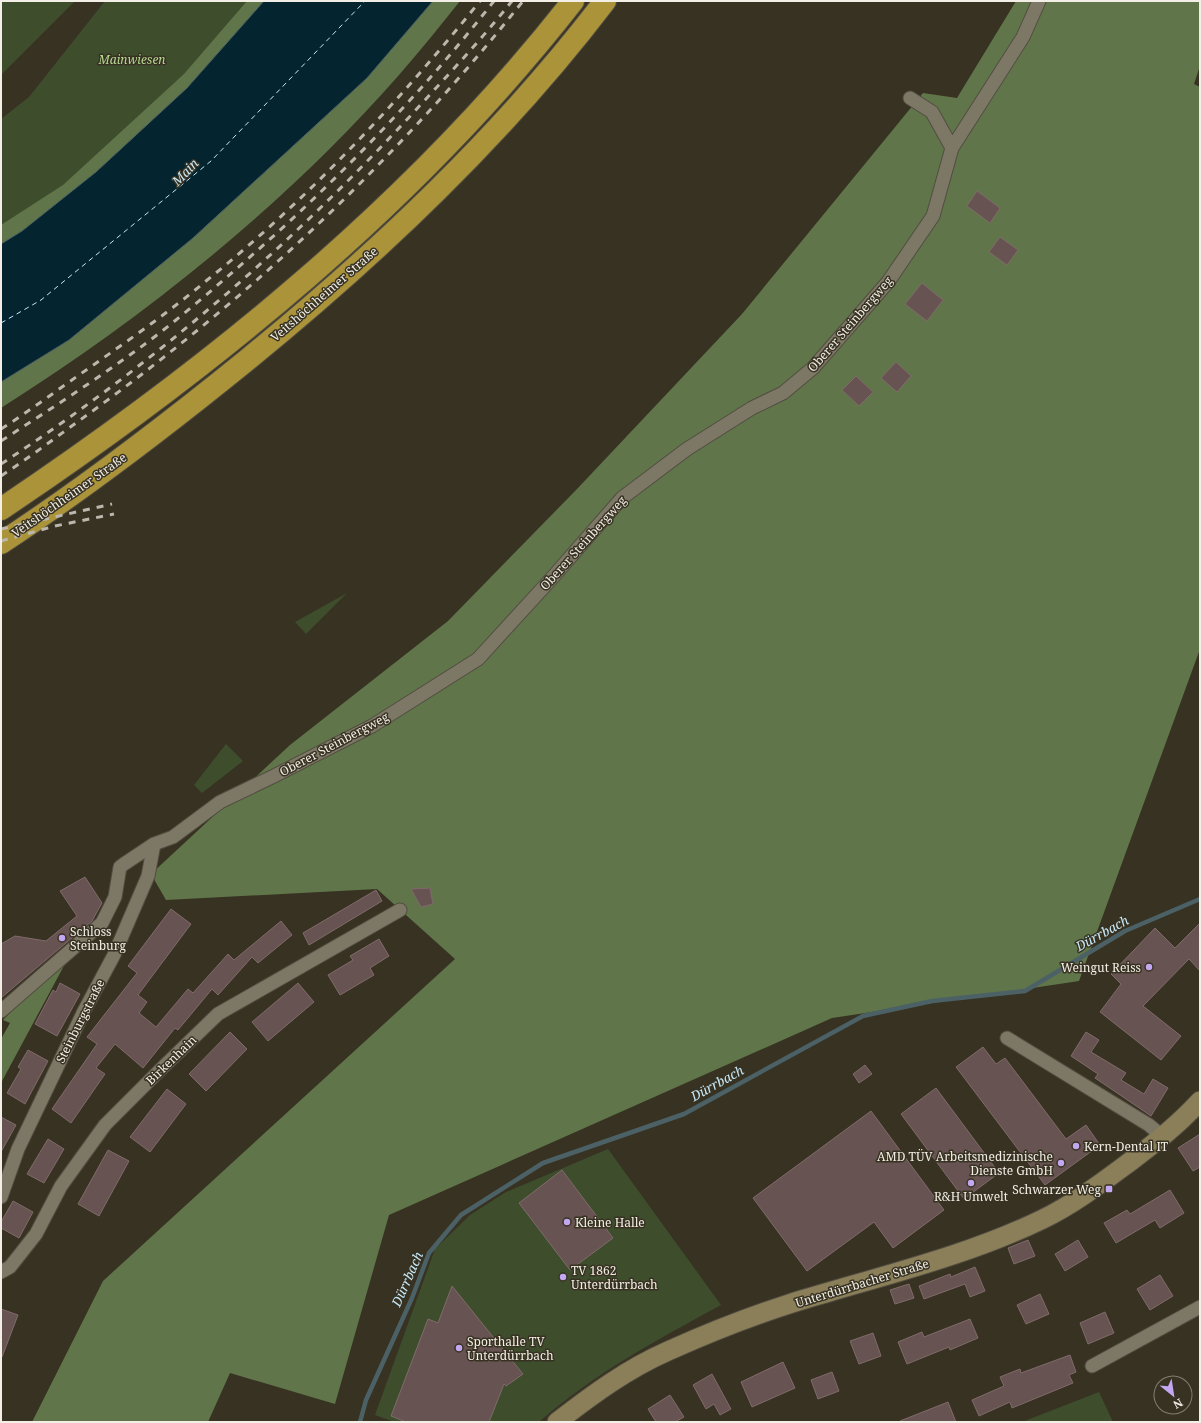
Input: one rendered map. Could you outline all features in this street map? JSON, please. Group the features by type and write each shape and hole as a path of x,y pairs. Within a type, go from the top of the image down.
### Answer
{"highway":[{"name":"Veitshöchheimer Straße","path":"1,508 152,403 277,302 378,213 475,115 573,1"},
{"name":"Veitshöchheimer Straße","path":"1,543 91,482 163,428 296,320 393,234 490,136 570,46 605,1"}],"street":[{"name":"Oberer Steinbergweg","path":"1,1011 102,923 115,897 120,867 154,844 173,837 220,802 372,726 478,659 622,498 687,449 752,408 783,393 813,368 888,282 932,216 952,148 1023,38 1039,1"},
{"path":"910,98 932,112 952,148"},
{"name":"Steinburgstraße","path":"1,1197 18,1149 84,1011 124,933 148,876 154,844"},
{"name":"Birkenhain","path":"1,1272 10,1268 36,1234 61,1186 105,1125 218,1014 400,910"},
{"path":"1007,1038 1149,1125 1163,1137"},
{"name":"Unterdürrbacher Straße","path":"557,1422 621,1375 673,1349 724,1328 821,1294 953,1255 1044,1218 1114,1174 1163,1137 1185,1118 1200,1101"},
{"path":"1092,1366 1200,1307"}],"green space":[{"path":"1,1 75,1 2,74"},
{"name":"Mainwiesen","path":"105,1 264,1 1,244 1,119 29,97"},
{"path":"247,1 264,1 187,88 96,172 22,231 1,244 1,225 63,185 184,74"},
{"path":"433,1 460,1 399,75 355,123 309,169 212,256 161,296 55,373 1,408 1,382 69,340 193,238 367,78"},
{"path":"1016,1 1200,1 1200,66 1194,84 1200,87 1200,649 1079,981 832,1018 389,1215 335,1404 230,1373 208,1422 32,1422 103,1281 455,959 377,889 166,900 151,874 290,745 448,621 577,489 742,314 923,93 957,98"},
{"path":"347,593 306,634 295,622"},
{"path":"226,744 243,761 202,793 194,785"},
{"path":"66,962 1,1083 1,1039 10,1023 3,1020 56,966"},
{"name":"TV 1862 Unterdürrbach","path":"608,1149 721,1305 603,1373 581,1388 539,1422 394,1422 375,1415 435,1249 470,1215 506,1192"},
{"path":"1099,1392 1113,1422 1022,1422"}],"water":[{"name":"Main","path":"264,1 433,1 367,78 193,238 69,340 1,382 1,244 22,231 96,172 187,88"}],"building":[{"path":"977,191 1000,208 990,223 967,206"},
{"path":"1000,237 1018,250 1007,265 989,252"},
{"path":"922,283 943,300 927,321 905,304"},
{"path":"896,362 911,376 897,392 881,378"},
{"path":"856,376 873,392 859,406 842,390"},
{"name":"Schloss Steinburg","path":"85,877 102,903 92,921 1,998 1,944 15,936 46,941 77,916 60,891"},
{"path":"430,888 433,904 421,907 411,889"},
{"path":"376,890 382,901 309,945 303,933"},
{"path":"171,909 191,924 138,995 147,1002 139,1013 156,1027 188,989 193,993 228,954 234,960 281,921 292,935 258,963 252,957 218,995 212,989 178,1030 175,1028 143,1068 115,1044 96,1068 105,1074 71,1123 52,1109 97,1044 87,1037 137,973 128,966"},
{"path":"1200,923 1200,971 1189,959 1143,1006 1181,1036 1161,1060 1100,1012 1121,984 1111,974 1155,928 1175,948"},
{"path":"379,939 389,956 370,968 374,975 340,995 328,975 353,960 350,956"},
{"path":"60,983 80,994 57,1036 35,1024 53,990 56,992"},
{"path":"298,983 314,1002 268,1041 252,1022"},
{"path":"230,1032 247,1049 206,1091 189,1074"},
{"path":"1086,1032 1099,1040 1091,1052 1126,1073 1121,1080 1144,1094 1153,1079 1168,1088 1151,1116 1095,1078 1098,1074 1071,1056"},
{"path":"983,1047 996,1064 1005,1058 1066,1139 1086,1125 1100,1145 1045,1185 956,1067"},
{"path":"28,1050 48,1061 25,1104 7,1093 21,1069 18,1067"},
{"path":"865,1065 872,1074 859,1083 853,1074"},
{"path":"936,1088 999,1173 964,1199 901,1114"},
{"path":"167,1089 186,1104 150,1152 130,1137"},
{"path":"871,1111 944,1210 893,1248 874,1222 807,1271 753,1198"},
{"path":"1,1117 16,1125 1,1152"},
{"path":"1200,1134 1200,1167 1193,1171 1178,1148"},
{"path":"48,1139 64,1149 44,1183 27,1174"},
{"path":"108,1150 129,1161 99,1216 78,1204"},
{"name":"Kleine Halle","path":"562,1170 613,1238 570,1270 519,1203"},
{"path":"1170,1190 1184,1213 1160,1228 1155,1220 1116,1243 1104,1223 1127,1210 1130,1214"},
{"path":"13,1201 33,1212 19,1238 1,1228 1,1222"},
{"path":"1028,1240 1035,1256 1014,1264 1008,1248"},
{"path":"1078,1240 1088,1257 1065,1271 1055,1254"},
{"path":"975,1267 985,1291 970,1297 965,1284 924,1299 919,1286 950,1274 951,1277"},
{"path":"1160,1275 1173,1296 1150,1310 1137,1289"},
{"path":"909,1284 914,1298 895,1304 890,1290"},
{"name":"Sporthalle TV Unterdürrbach","path":"452,1286 523,1374 506,1386 504,1384 489,1422 406,1422 391,1416 428,1319 438,1323"},
{"path":"1040,1294 1049,1314 1026,1324 1017,1305"},
{"path":"1,1309 18,1315 2,1357 1,1357"},
{"path":"1105,1312 1114,1333 1088,1344 1080,1323"},
{"path":"970,1319 978,1338 950,1350 949,1347 907,1364 898,1342 922,1332 924,1337"},
{"path":"873,1333 881,1356 859,1364 850,1341"},
{"path":"1070,1355 1076,1372 1069,1375 1073,1383 1012,1408 1010,1402 979,1416 972,1400 1004,1386 1000,1377 1020,1369 1021,1373"},
{"path":"783,1362 795,1388 752,1407 741,1382"},
{"path":"832,1372 839,1391 818,1399 811,1380"},
{"path":"712,1374 731,1409 720,1415 714,1404 706,1409 693,1385"},
{"path":"670,1395 684,1417 675,1422 656,1422 648,1409"},
{"path":"948,1402 956,1422 900,1422 900,1421"}],"waterway":[{"name":"Dürrbach","path":"360,1422 366,1400 412,1298 429,1253 461,1215 543,1163 684,1114 863,1016 932,1001 1025,991 1125,931 1200,899"}],"ferry route":[{"path":"1,323 41,300 211,161 365,1"}],"railway":[{"path":"1,429 163,315 244,250 316,183 384,113 480,1"},
{"path":"1,441 118,364 198,302 270,239 371,142 434,73 494,1"},
{"path":"1,464 57,426 166,345 269,256 318,210 413,113 464,58 512,1"},
{"path":"1,476 154,365 268,270 322,220 426,115 523,1"},
{"path":"1,529 112,504"},
{"path":"1,541 55,526 114,514"}],"place":[{"name":"Schloss Steinburg","path":"62,938"},
{"name":"Weingut Reiss","path":"1149,967"},
{"name":"Kern-Dental IT","path":"1076,1146"},
{"name":"AMD TÜV Arbeitsmedizinische Dienste GmbH","path":"1061,1163"},
{"name":"R&H Umwelt","path":"971,1183"},
{"name":"Schwarzer Weg","path":"1109,1189"},
{"name":"Kleine Halle","path":"567,1222"},
{"name":"TV 1862 Unterdürrbach","path":"563,1277"},
{"name":"Sporthalle TV Unterdürrbach","path":"459,1348"}]}
